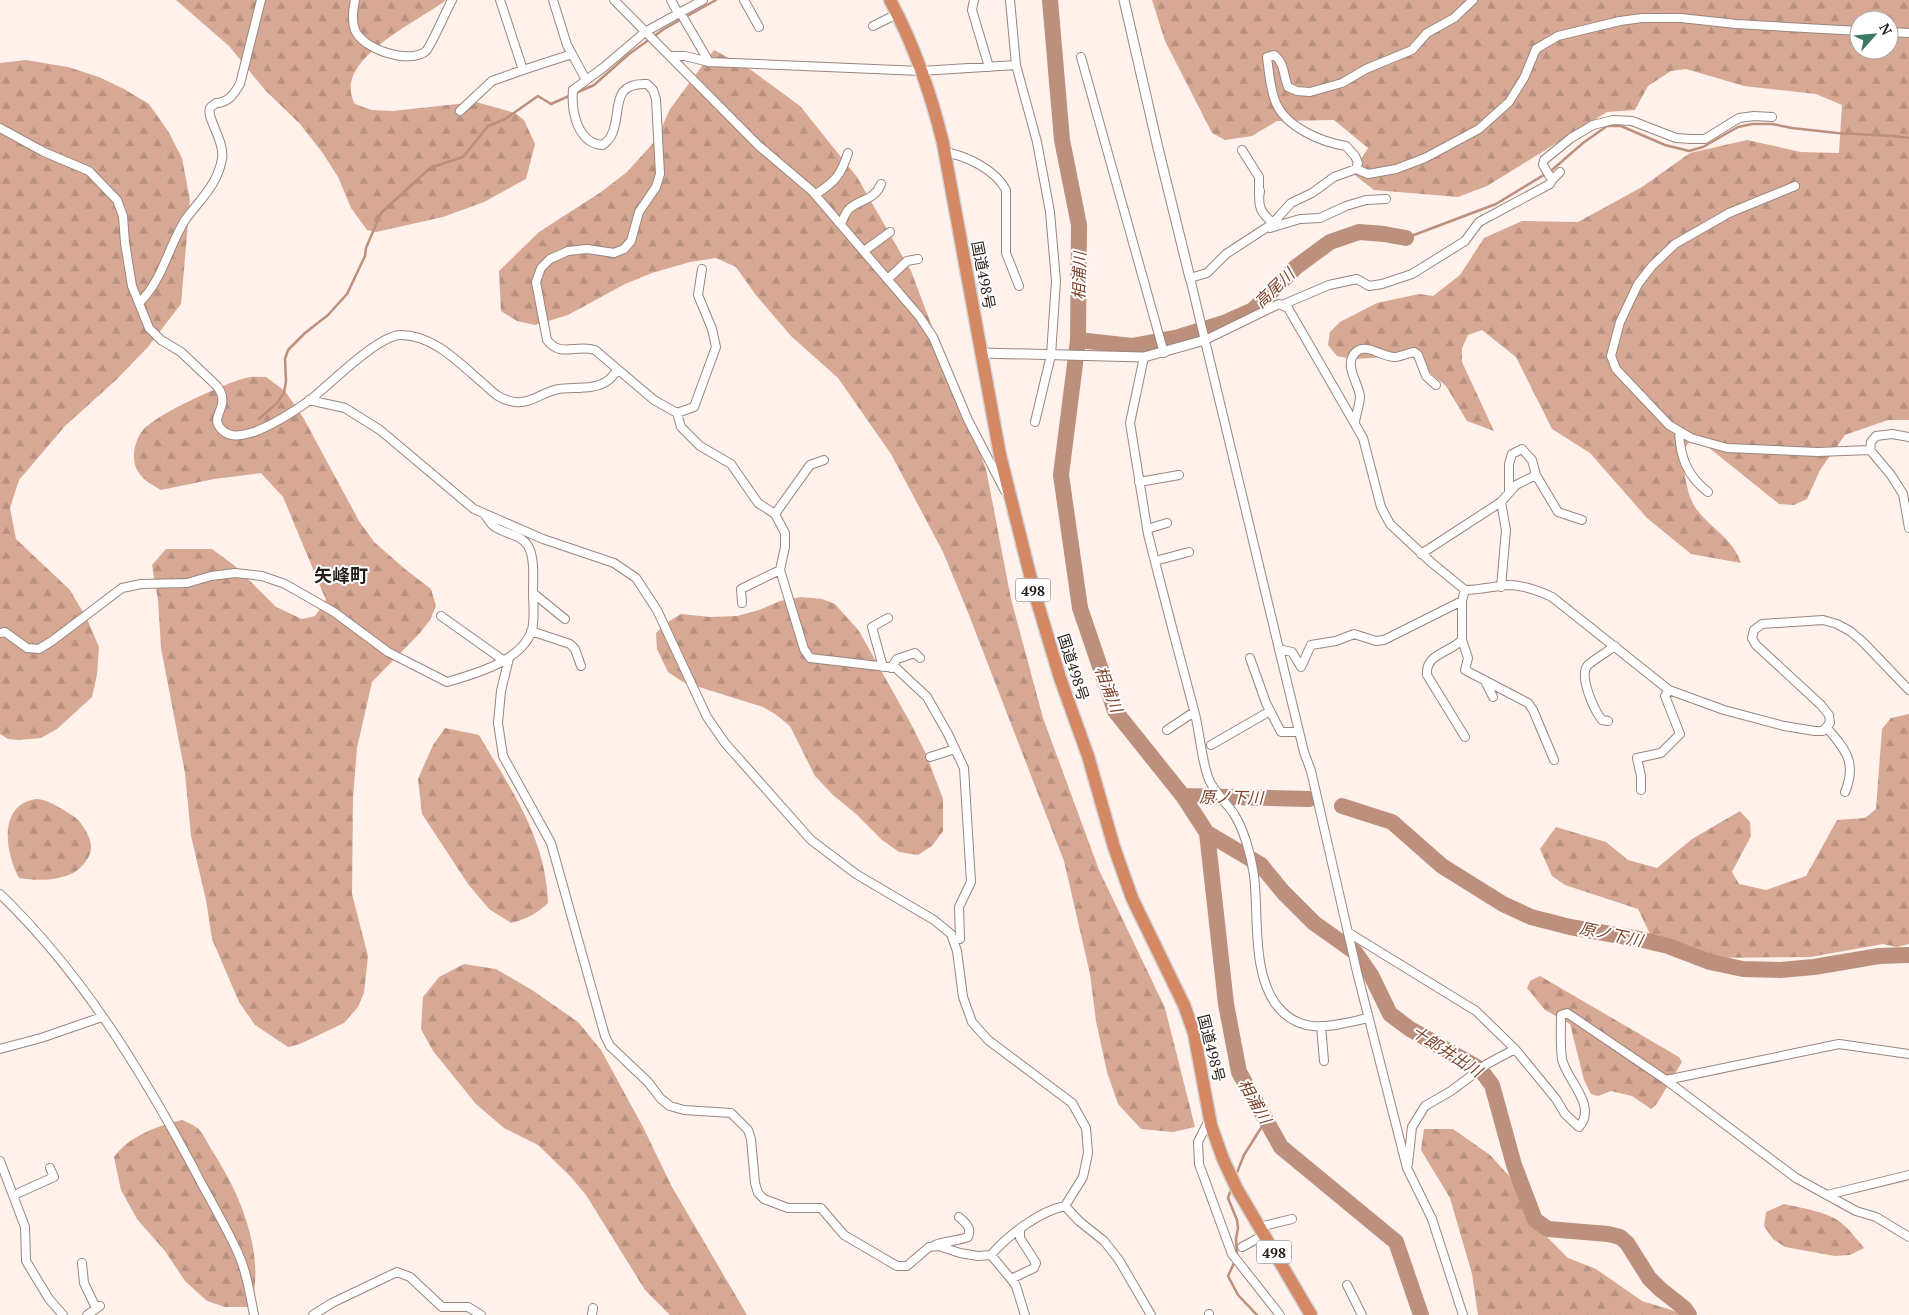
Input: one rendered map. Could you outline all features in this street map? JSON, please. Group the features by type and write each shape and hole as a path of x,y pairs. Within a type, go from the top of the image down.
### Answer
{"highway":[{"name":"国道498号","path":"890,0 921,71 935,112 945,152 1000,455 1048,640 1088,756 1117,855 1132,898 1184,1005 1194,1033 1210,1118 1225,1166 1311,1315"}],"street":[{"path":"139,303 151,291 185,221 208,193 215,180 222,158 222,142 209,117 210,109 216,103 222,103 233,96 240,84 261,0"},
{"path":"355,0 353,20 355,31 364,43 378,50 403,56 416,56 426,51 452,0"},
{"path":"500,0 523,70"},
{"path":"553,0 567,46 586,80"},
{"path":"614,0 760,146 816,194 919,316 933,337 968,420 1010,499"},
{"path":"671,0 709,62"},
{"path":"703,0 646,33 604,68 573,90 572,102 575,119 585,138 594,145 603,145 612,136 620,96 627,88 637,83 647,84 653,90 656,99 660,174 656,186 639,212 631,241 624,249 614,253 587,249 568,251 550,259 541,268 536,282 547,340 552,347 560,350 585,347 595,350 654,400 676,413 681,428 700,446 731,464 758,503 775,514 785,533 785,546 780,570 804,649 810,658 896,668 927,697 964,768 972,882 959,907 960,939"},
{"path":"744,0 759,27"},
{"path":"974,0 972,10 989,67"},
{"path":"1010,0 1016,65 1037,142 1050,212 1056,281 1054,356 1035,422"},
{"path":"1124,0 1199,320 1310,771 1368,1018 1407,1168 1432,1219 1464,1315"},
{"path":"1356,170 1358,163 1355,156 1346,146 1331,144 1298,127 1282,114 1275,101 1267,57 1274,55 1279,58 1284,67 1284,77 1288,87 1297,91 1310,92 1342,83 1366,69 1412,50 1427,33 1454,18 1473,0"},
{"path":"873,26 897,14"},
{"path":"1190,278 1207,273 1226,254 1273,223 1291,203 1312,193 1334,177 1356,170 1368,174 1396,168 1424,158 1479,129 1509,102 1524,78 1536,48 1558,36 1620,21 1642,18 1681,18 1736,24 1849,30"},
{"path":"460,111 492,81 572,54"},
{"path":"670,56 684,56 709,62 921,71 1016,65"},
{"path":"1081,57 1163,350"},
{"path":"1551,179 1544,167 1544,160 1572,138 1593,125 1613,120 1632,120 1676,138 1705,139 1739,118 1772,116"},
{"path":"0,128 44,152 89,171 117,200 123,216 132,286 149,328 161,340 182,352 221,392 223,400 217,424 231,436 242,436 274,424 309,400 373,347 388,338 401,335 426,340 444,350 498,397 517,403 534,399 556,390 600,385 608,381 617,370"},
{"path":"1242,150 1259,177 1259,206 1262,214 1273,223"},
{"path":"945,152 960,155 996,176 1003,184 1006,190 1006,253 1019,286"},
{"path":"816,194 839,176 848,153"},
{"path":"982,353 1144,357 1204,336 1328,285 1357,279 1368,286 1382,284 1412,274 1465,241 1479,222 1550,184 1551,179 1560,172"},
{"path":"1259,195 1263,180"},
{"path":"841,224 849,210 873,196 881,184"},
{"path":"1795,186 1729,213 1675,244 1652,266 1638,284 1624,314 1611,356 1616,369 1669,425 1691,438 1727,448 1818,452 1870,450"},
{"path":"1263,230 1300,219 1320,218 1346,206 1366,200 1386,199"},
{"path":"864,251 890,232"},
{"path":"888,279 908,261 918,259"},
{"path":"676,413 694,408 716,347 712,329 698,295 702,269"},
{"path":"1282,305 1288,308 1293,316 1363,438 1380,507 1390,524 1456,585 1465,590 1510,585 1528,588 1552,597 1669,690 1724,710 1784,726 1815,732 1823,731 1830,723 1829,715 1821,705 1756,645 1752,638 1754,630 1762,624 1823,620 1837,624 1850,631 1863,642 1909,690"},
{"path":"1354,422 1360,396 1350,364 1353,355 1359,349 1368,348 1384,355 1395,357 1414,352 1418,355 1426,376 1436,385"},
{"path":"1144,357 1130,423 1147,529 1194,712 1208,778 1234,815 1244,837 1254,873 1259,954 1266,986 1277,1006 1290,1020 1307,1027 1368,1018"},
{"path":"309,400 345,408 380,430 474,509 543,539 614,563 636,578 657,610 707,718 725,743 811,840 856,874 934,920 950,934 957,951 963,997 972,1022 988,1040 1072,1103 1086,1128 1088,1153 1083,1177 1066,1206"},
{"path":"1680,431 1680,447 1685,466 1696,483 1708,492"},
{"path":"1909,437 1892,434 1876,436 1871,442 1870,450 1891,475 1903,494 1909,528"},
{"path":"1509,492 1509,464 1512,454 1522,449 1532,460 1536,475 1558,512 1582,520"},
{"path":"775,514 810,465 824,460"},
{"path":"1139,482 1179,475"},
{"path":"1422,554 1501,502 1516,485 1536,475"},
{"path":"1501,502 1506,530 1501,587"},
{"path":"0,633 6,632 27,648 39,649 122,588 141,584 187,583 211,576 235,573 262,576 285,584 334,612 388,652 447,682 469,676 518,652 531,631 533,593 531,552 526,544 518,538 494,527 484,514"},
{"path":"1147,529 1167,523"},
{"path":"1155,561 1189,552"},
{"path":"742,603 741,589 780,570"},
{"path":"1465,590 1462,601 1462,640 1468,658 1465,670 1528,703 1533,710 1554,760"},
{"path":"533,593 565,619"},
{"path":"1279,649 1292,652 1301,667 1311,645 1336,641 1354,634 1376,641 1384,640 1462,601"},
{"path":"441,616 506,659"},
{"path":"887,667 872,627 888,618"},
{"path":"531,631 570,644 575,649 581,666"},
{"path":"1462,640 1456,646 1430,660 1426,667 1427,675 1465,737"},
{"path":"1608,721 1602,720 1596,712 1584,676 1587,666 1615,646"},
{"path":"887,667 897,659 915,654 920,658"},
{"path":"1250,658 1270,711 1281,732 1299,732"},
{"path":"506,659 498,723 503,756 551,843 605,1036 610,1046 670,1106 684,1110 731,1113 738,1118 748,1130 751,1139 755,1183 758,1193 764,1200 788,1208 821,1208 844,1235 897,1266 907,1266 931,1247 946,1241 962,1240 968,1237 969,1227 959,1217"},
{"path":"1485,681 1493,697"},
{"path":"1641,790 1641,776 1637,758 1661,753 1680,734 1665,696 1669,690"},
{"path":"1211,744 1270,711"},
{"path":"1167,730 1194,712"},
{"path":"1827,728 1840,743 1847,756 1851,770 1845,792"},
{"path":"930,757 955,749"},
{"path":"0,894 35,929 55,953 102,1017 138,1072 182,1147 235,1246 250,1293 254,1315"},
{"path":"1349,933 1476,1011 1515,1049 1556,1099 1565,1114 1579,1126 1584,1121 1585,1109 1580,1094 1562,1060 1561,1015 1567,1013 1666,1080 1796,1178 1856,1211 1876,1217 1909,1237"},
{"path":"0,1049 41,1038 102,1017"},
{"path":"1321,1026 1324,1061"},
{"path":"1666,1080 1839,1044 1909,1054"},
{"path":"1407,1168 1412,1127 1426,1106 1451,1092 1487,1064 1515,1049"},
{"path":"1210,1118 1198,1142 1199,1164 1232,1254 1280,1315"},
{"path":"0,1161 25,1227 26,1261 49,1299 63,1315"},
{"path":"14,1195 54,1177 50,1168"},
{"path":"1827,1195 1909,1176"},
{"path":"931,1247 939,1246 960,1253 978,1256 991,1255 1005,1239 1020,1229 1054,1208 1066,1206"},
{"path":"1066,1206 1079,1221 1104,1241 1119,1260 1151,1315"},
{"path":"1242,1247 1261,1231 1292,1219"},
{"path":"1011,1279 1034,1268 1036,1264 1020,1238 1020,1229"},
{"path":"991,1255 1016,1286 1025,1315"},
{"path":"82,1263 84,1283 98,1307 87,1315"},
{"path":"313,1315 332,1303 396,1272 410,1277 442,1308 468,1307 482,1315"},
{"path":"1346,1285 1362,1315"}],"green space":[{"path":"176,0 446,0 381,43 366,57 355,72 351,88 355,104 371,110 393,111 476,102 515,113 524,120 535,144 526,179 484,202 443,217 376,232 367,230 351,208 338,177 322,152 300,124 265,90 229,46"},
{"path":"1152,0 1909,0 1909,420 1888,420 1845,435 1820,470 1807,499 1794,505 1779,504 1703,443 1689,442 1681,454 1686,483 1693,504 1703,517 1733,547 1741,563 1691,554 1647,518 1590,453 1552,429 1516,357 1482,330 1468,335 1462,348 1462,362 1494,431 1467,421 1446,386 1410,356 1352,359 1337,356 1328,345 1330,332 1340,322 1377,303 1419,294 1433,296 1460,275 1484,238 1522,221 1578,222 1642,187 1690,153 1747,140 1801,152 1839,153 1842,105 1816,94 1744,86 1686,69 1671,71 1648,86 1635,110 1607,112 1487,186 1458,197 1374,190 1352,173 1368,148 1334,120 1277,121 1252,136 1225,140 1212,133 1165,41"},
{"path":"714,50 751,70 800,106 857,177 911,271 986,469 1011,599 1043,718 1099,870 1165,1008 1195,1127 1173,1132 1141,1129 1118,1104 1107,1072 1096,1021 1090,974 1064,861 943,552 891,454 838,378 791,336 755,294 736,267 716,258 690,262 652,273 625,284 568,315 535,325 517,321 501,311 499,271 539,232 601,192 627,172 656,140 670,109"},
{"path":"26,60 68,67 99,77 149,104 168,131 182,158 190,200 181,304 148,347 116,380 65,426 19,480 10,508 16,539 70,590 87,619 99,647 97,675 92,697 57,729 41,738 19,740 8,739 0,734 0,63"},
{"path":"251,377 266,377 285,391 304,419 359,521 374,542 431,589 436,606 430,620 420,633 372,682 357,748 353,798 352,894 368,956 364,993 358,1007 344,1023 300,1044 288,1047 255,1025 239,1002 212,939 206,900 191,836 185,773 161,648 158,600 152,565 166,549 212,549 235,566 276,607 302,619 315,616 326,600 283,497 261,473 214,479 161,490 141,476 136,468 134,457 135,445 143,430 162,416 208,392 236,381"},
{"path":"801,597 822,599 835,604 859,631 926,754 943,799 943,831 932,846 918,855 899,852 882,840 856,814 833,795 815,776 790,726 775,714 763,707 683,682 668,672 657,649 656,633 681,614 710,617 737,616 759,610 780,601"},
{"path":"1909,714 1909,944 1897,947 1883,944 1810,957 1700,958 1650,934 1638,909 1565,885 1552,876 1540,849 1556,827 1606,842 1628,860 1657,868 1692,839 1740,811 1750,822 1751,836 1732,872 1739,884 1766,890 1806,876 1837,820 1865,818 1876,809 1882,729 1891,718"},
{"path":"445,728 479,735 525,815 534,835 546,879 548,903 526,918 511,923 489,909 468,884 422,814 418,779 433,745"},
{"path":"37,799 50,802 62,809 76,819 87,833 91,851 82,866 73,873 47,880 19,878 10,854 8,829 16,809 25,802"},
{"path":"464,964 496,969 532,990 578,1022 601,1050 643,1127 672,1187 747,1315 670,1315 645,1290 586,1195 570,1176 538,1145 504,1128 476,1104 433,1051 421,1029 423,997 439,977"},
{"path":"1540,976 1679,1057 1682,1062 1656,1105 1651,1109 1632,1096 1611,1091 1598,1096 1591,1094 1584,1080 1570,1024 1545,1010 1527,988 1530,981"},
{"path":"182,1120 196,1127 202,1134 232,1185 248,1224 255,1266 255,1287 251,1307 225,1307 207,1301 185,1281 165,1251 137,1219 121,1190 114,1157 120,1150 127,1143 144,1133"},
{"path":"1424,1129 1453,1129 1490,1155 1510,1177 1548,1238 1568,1258 1596,1269 1642,1301 1684,1315 1478,1315 1472,1274 1450,1198 1421,1150"},
{"path":"1784,1204 1816,1211 1832,1217 1846,1227 1864,1248 1850,1255 1835,1256 1785,1247 1773,1239 1764,1226 1766,1212"}],"waterway":[{"path":"259,419 277,403 284,393 286,381 285,359 288,350 305,333 328,315 347,294 365,256 366,248 381,213 430,168 463,157 488,126 505,119 538,96 551,104 594,85 629,54 664,29 716,0"},
{"name":"相浦川","path":"1050,0 1062,140 1079,225 1078,340 1061,475 1080,608 1115,711 1183,796 1207,833 1226,1004 1239,1072 1281,1147 1396,1242 1421,1315"},
{"path":"1406,238 1496,204 1552,170 1583,143 1607,126 1621,126 1665,145 1689,151 1703,147 1738,127 1752,124 1772,124 1837,133 1909,138"},
{"name":"高尾川","path":"1078,340 1132,346 1179,337 1224,323 1253,310 1296,267 1330,242 1359,232 1406,238"},
{"name":"原ノ下川","path":"1183,796 1309,799"},
{"name":"原ノ下川","path":"1342,806 1392,822 1442,866 1503,904 1531,917 1570,927 1668,946 1710,962 1743,969 1780,970 1814,967 1879,956 1909,955"},
{"name":"十郎井出川","path":"1207,833 1261,865 1283,892 1314,923 1355,952 1371,975 1390,1014 1410,1029 1480,1069 1492,1085 1514,1165 1535,1220 1548,1229 1608,1234 1620,1237 1627,1243 1649,1278 1684,1308 1689,1315"},
{"path":"1236,1175 1244,1155 1266,1120"},
{"path":"1232,1187 1228,1198 1237,1220 1237,1256"},
{"path":"1235,1261 1228,1276 1238,1295 1257,1315"}],"district":[{"name":"矢峰町","path":"341,575"}]}
